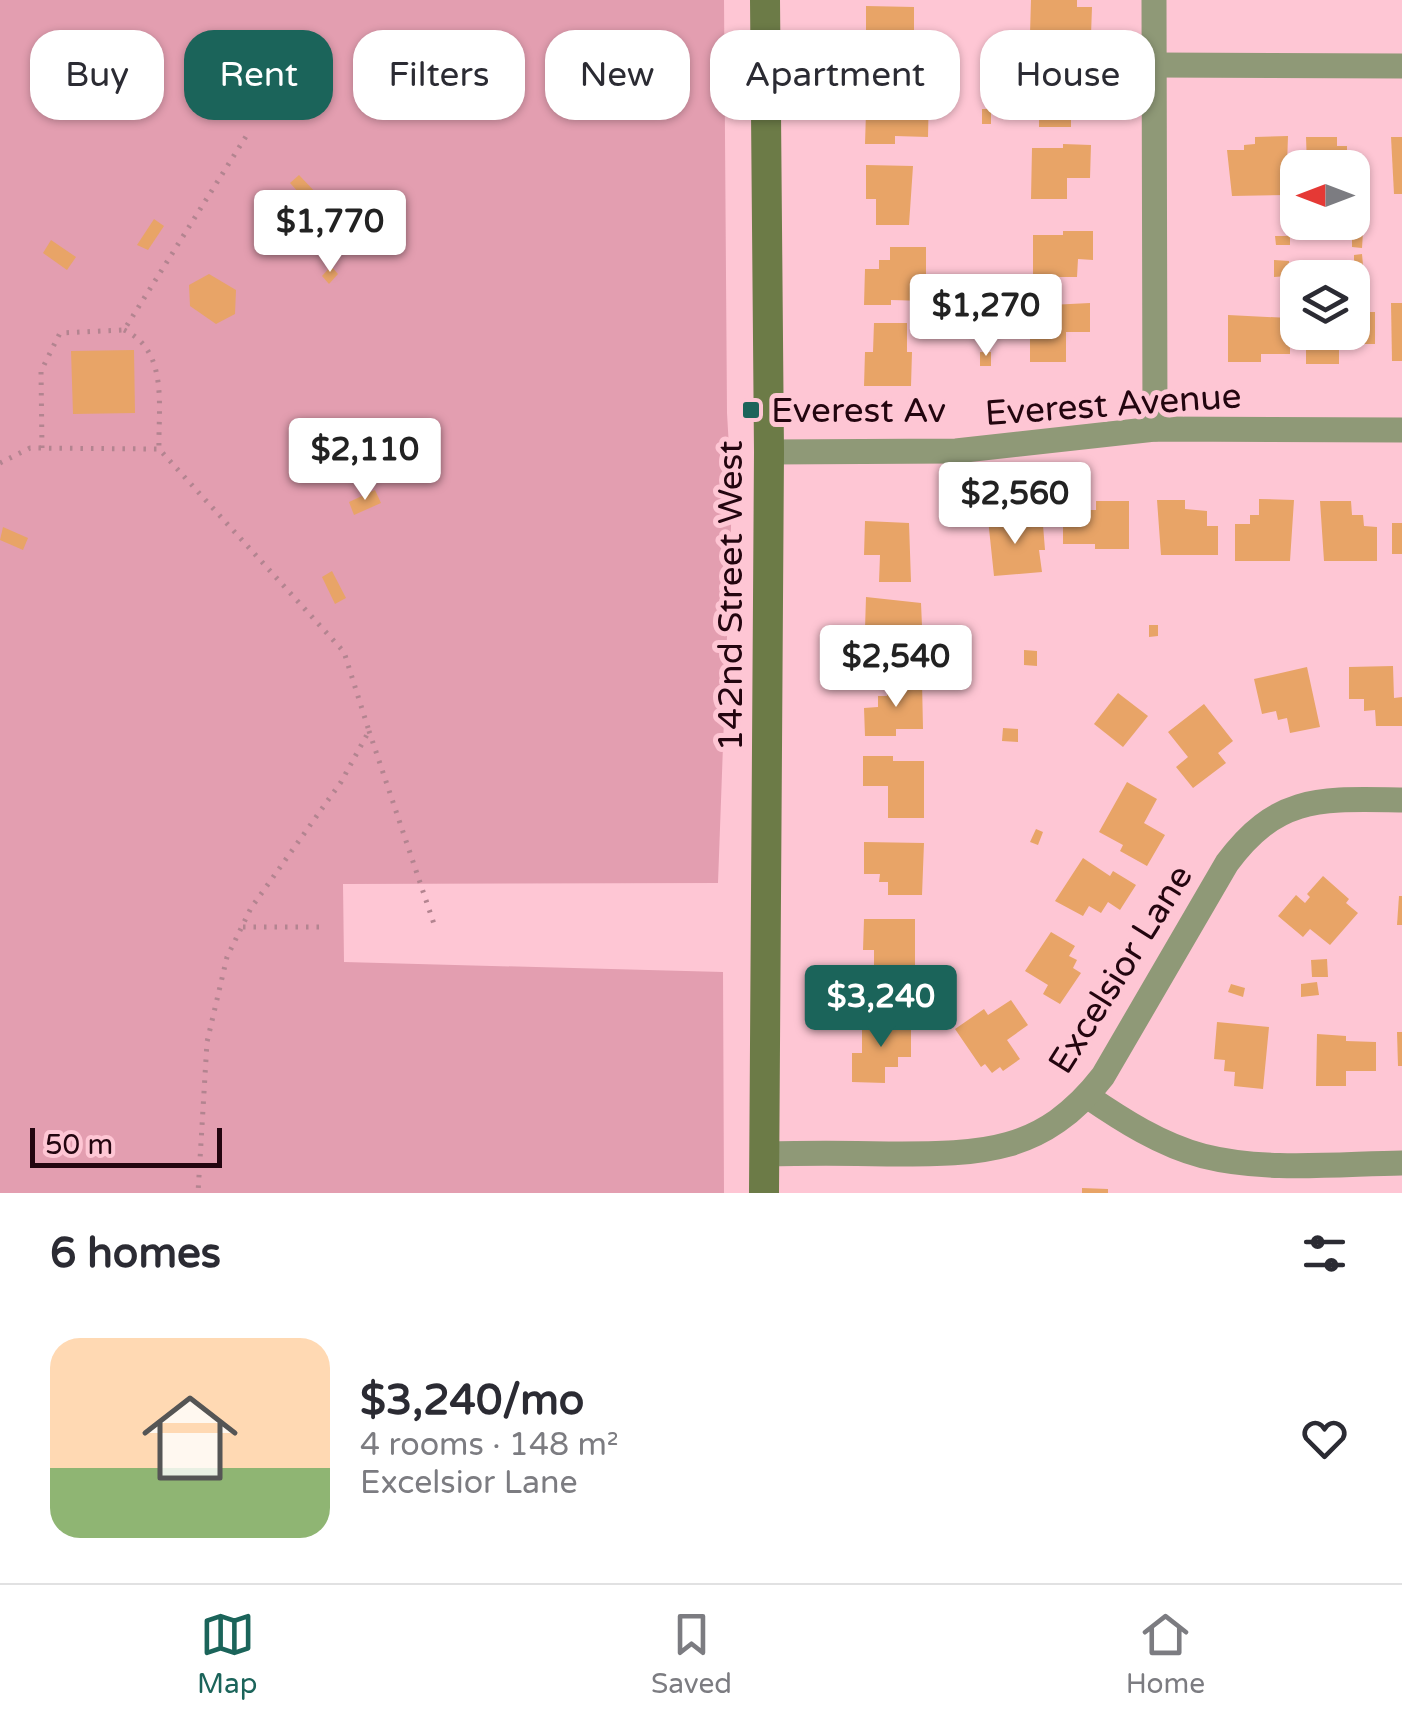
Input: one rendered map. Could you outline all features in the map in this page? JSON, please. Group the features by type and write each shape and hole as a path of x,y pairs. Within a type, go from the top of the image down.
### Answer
{"street":[{"name":"142nd Street West","path":"764,1193 769,452 765,0"},
{"path":"1154,0 1154,429"},
{"path":"1156,65 1402,66"},
{"name":"Everest Avenue","path":"769,452 956,451 1154,429 1402,430"},
{"name":"Excelsior Lane","path":"764,1154 982,1152 1038,1133 1088,1096 1103,1076 1226,863 1261,823 1300,805 1354,799 1402,800"},
{"path":"1088,1096 1138,1128 1204,1156 1273,1164 1402,1163"}],"path":[{"path":"124,330 250,130"},
{"path":"42,448 41,371 60,333 124,330 139,336 157,363 158,450 344,652 435,927"},
{"path":"0,464 30,448 158,450"},
{"path":"198,1193 207,1042 227,957 252,908 342,782 369,731"},
{"path":"242,927 320,928"}],"shaded area":[{"path":"0,0 724,0 724,30 710,30 710,120 725,120 727,413 732,499 718,883 343,884 344,962 723,972 724,1193 0,1193"}],"building":[{"path":"1031,0 1077,0 1077,7 1092,7 1091,30 1030,30"},
{"path":"866,6 914,7 914,30 866,30"},
{"path":"866,120 928,120 928,137 895,136 895,144 865,144"},
{"path":"1039,120 1071,120 1071,127 1039,127"},
{"path":"1288,136 1288,150 1280,150 1280,195 1232,196 1227,150 1244,150 1244,145 1255,144 1255,137"},
{"path":"1306,137 1337,137 1337,146 1347,146 1347,150 1306,150"},
{"path":"1391,137 1402,137 1402,194 1394,194"},
{"path":"1063,144 1091,145 1090,178 1067,178 1067,199 1031,199 1032,148 1063,148"},
{"path":"866,165 913,166 909,225 876,225 876,199 866,199"},
{"path":"299,175 320,197 310,205 290,183"},
{"path":"154,219 164,226 148,250 137,245"},
{"path":"1063,231 1093,231 1093,260 1078,259 1077,277 1033,277 1033,235 1063,235"},
{"path":"1275,236 1290,240 1290,245 1276,245"},
{"path":"51,240 76,257 67,270 43,253"},
{"path":"1352,240 1362,240 1362,248 1352,247"},
{"path":"890,247 926,247 926,301 891,300 891,305 864,305 865,269 879,269 879,260 890,260"},
{"path":"1274,260 1280,260 1280,277 1274,277"},
{"path":"331,266 338,274 329,284 322,276"},
{"path":"209,274 236,290 235,314 216,324 190,306 189,285"},
{"path":"1090,303 1090,332 1066,332 1066,362 1030,362 1030,306"},
{"path":"1391,303 1402,303 1402,361 1392,361"},
{"path":"1370,312 1375,312 1375,344 1370,344"},
{"path":"1228,315 1280,318 1280,350 1290,350 1290,354 1261,354 1261,362 1228,362"},
{"path":"874,323 907,323 907,352 912,352 911,386 864,386 865,352 873,352"},
{"path":"134,350 135,413 73,414 71,351"},
{"path":"1306,350 1339,350 1339,364 1306,364"},
{"path":"980,352 991,352 991,366 980,366"},
{"path":"375,490 381,503 354,515 349,502"},
{"path":"1259,499 1294,500 1290,561 1235,561 1235,524 1250,524 1250,515 1259,515"},
{"path":"1157,500 1185,500 1185,509 1207,511 1207,526 1218,526 1218,555 1161,555"},
{"path":"1096,501 1129,501 1129,549 1063,544 1063,510 1096,510"},
{"path":"1320,501 1351,501 1352,515 1363,515 1364,526 1377,527 1377,561 1324,561"},
{"path":"1018,516 1019,525 1043,525 1045,550 1039,550 1042,572 994,576 988,519"},
{"path":"865,521 909,523 911,582 879,582 880,555 864,555"},
{"path":"1392,523 1402,523 1402,554 1392,554"},
{"path":"3,527 28,538 23,550 0,540"},
{"path":"332,571 346,598 335,604 322,577"},
{"path":"866,597 921,603 923,649 874,648 875,629 865,629"},
{"path":"1149,625 1158,625 1158,636 1149,637"},
{"path":"1024,650 1037,651 1037,666 1024,665"},
{"path":"1393,666 1394,698 1402,697 1402,726 1376,726 1375,710 1364,711 1364,699 1349,699 1349,667"},
{"path":"1307,667 1320,727 1290,733 1287,718 1278,720 1276,711 1262,714 1254,679"},
{"path":"922,682 923,729 896,729 896,736 865,736 864,708 878,707 878,696 887,696 887,683"},
{"path":"1118,693 1148,716 1123,747 1094,724"},
{"path":"1204,704 1233,741 1218,753 1226,763 1193,788 1176,767 1188,757 1168,732"},
{"path":"1003,728 1018,729 1018,742 1002,741"},
{"path":"863,756 924,761 924,818 888,818 888,786 863,786"},
{"path":"1127,782 1157,799 1144,823 1165,835 1147,866 1120,851 1123,845 1099,832"},
{"path":"1036,829 1043,832 1038,845 1030,842"},
{"path":"864,842 924,843 922,895 888,895 888,882 879,882 880,874 864,874"},
{"path":"1083,858 1110,876 1113,871 1136,885 1120,910 1108,902 1101,913 1089,906 1083,916 1055,901"},
{"path":"1323,876 1349,899 1346,903 1358,913 1330,945 1310,929 1303,937 1278,916 1296,895 1305,903 1310,897 1307,894"},
{"path":"1402,896 1402,925 1397,925"},
{"path":"864,919 915,919 915,972 885,972 885,977 874,977 874,950 863,950"},
{"path":"1051,932 1075,946 1069,956 1077,960 1073,968 1081,973 1060,1004 1043,994 1048,985 1025,971"},
{"path":"1327,959 1328,977 1312,977 1311,960"},
{"path":"1317,982 1319,995 1301,997 1301,984"},
{"path":"1231,984 1245,988 1243,997 1228,992"},
{"path":"1011,1000 1028,1025 1007,1040 1020,1059 1003,1071 1000,1067 992,1073 985,1064 981,1067 955,1029 984,1009 988,1015"},
{"path":"862,1022 911,1023 911,1057 898,1057 898,1067 885,1067 885,1083 852,1082 852,1053 862,1053"},
{"path":"1217,1022 1269,1027 1263,1089 1234,1086 1235,1072 1224,1071 1225,1060 1214,1059"},
{"path":"1397,1032 1402,1032 1402,1066 1398,1066"},
{"path":"1317,1034 1346,1036 1346,1041 1376,1042 1376,1071 1346,1071 1346,1086 1316,1086"},
{"path":"1082,1188 1108,1189 1108,1193 1082,1193"}],"place":[{"name":"Everest Av","path":"751,410"}]}
